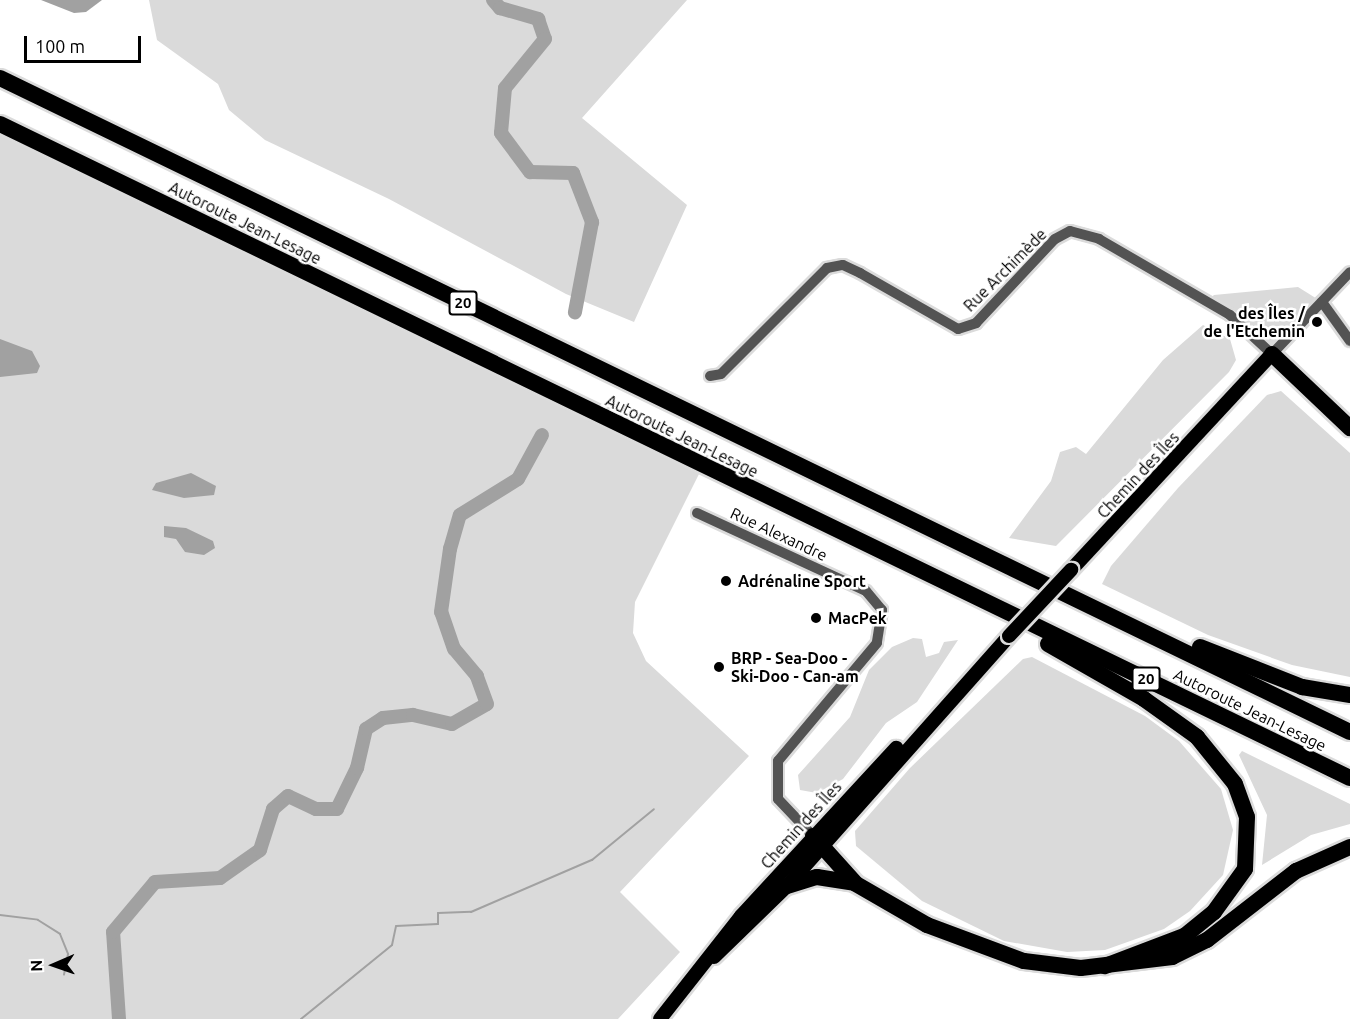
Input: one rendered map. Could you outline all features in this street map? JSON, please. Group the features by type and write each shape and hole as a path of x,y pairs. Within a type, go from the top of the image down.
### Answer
{"highway":[{"name":"Autoroute Jean-Lesage","path":"0,78 1350,732"},
{"name":"Autoroute Jean-Lesage","path":"0,124 941,582 1350,778"},
{"path":"1272,354 1350,428"},
{"path":"941,582 1179,723 1225,768 1244,803 1249,845 1245,869 1232,893 1184,936 1105,966"},
{"path":"1066,594 1092,600 1253,670 1302,687 1350,695"},
{"path":"819,842 856,884 936,929 1014,958 1063,967 1143,964 1190,949 1296,871 1350,847"},
{"path":"819,842 893,905"},
{"path":"787,886 818,877 856,884"}],"main road":[{"name":"Chemin des Îles","path":"714,957 741,916 819,842 948,700 1272,354"},
{"name":"Chemin des Îles","path":"660,1019 714,957 787,886 819,842"}],"street":[{"name":"Rue Archimède","path":"710,376 721,374 827,268 843,266 860,273 958,329 975,323 1055,239 1070,231 1099,239 1230,315 1272,354"},
{"name":"Chemin des Îles","path":"1272,354 1350,272"},
{"path":"1322,302 1350,341"},
{"name":"Rue Alexandre","path":"698,513 866,591 882,610 877,643 778,761 778,799 819,842"}],"shaded area":[{"path":"41,0 102,0 86,12 74,13"},
{"path":"149,0 687,0 582,118 687,205 634,322 566,294 389,199 265,140 229,110 218,84 157,40"},
{"path":"0,124 703,466 635,602 633,633 646,661 749,756 620,892 680,952 618,1019 0,1019"},
{"path":"1298,287 1322,302 1272,354 1206,302 1214,295"},
{"path":"1203,325 1230,339 1236,360 1229,372 1056,546 1009,538 1051,481 1060,452 1076,447 1086,454 1163,360"},
{"path":"0,339 32,351 40,366 37,373 0,377"},
{"path":"1281,391 1350,453 1350,677 1292,665 1208,635 1102,584 1111,566 1178,488 1267,395"},
{"path":"191,473 216,486 214,495 184,498 152,490 156,483"},
{"path":"164,526 186,528 213,541 215,548 204,555 185,552 176,539 164,537"},
{"path":"913,638 922,639 926,657 939,653 944,642 958,640 917,702 886,723 843,779 817,793 800,790 798,775 850,717 869,670 892,647"},
{"path":"1032,657 1145,716 1179,741 1221,789 1233,830 1223,875 1190,911 1164,929 1105,950 1067,952 1004,941 922,901 856,846 855,831 910,768 1023,659"},
{"path":"1242,751 1350,804 1350,824 1311,835 1262,865 1267,815 1239,755"}],"waterway":[{"path":"493,0 500,8 538,19 545,39 505,88 501,133 530,172 573,173 592,222 575,312"},
{"path":"119,1019 113,932 155,882 220,878 260,850 273,809 288,796 316,809 337,809 357,768 366,729 383,718 413,715 452,724 487,704 477,676 454,649 441,612 450,549 460,515 518,479 542,435"},
{"path":"301,1019 392,945 396,926 438,924 438,913 471,912 592,860 654,809"},
{"path":"0,915 38,920 60,934 68,954 64,975"}],"place":[{"name":"des Îles / de l'Etchemin","path":"1317,322"},
{"name":"Adrénaline Sport","path":"726,581"},
{"name":"MacPek","path":"816,618"},
{"name":"BRP - Sea-Doo - Ski-Doo - Can-am","path":"719,667"}]}
